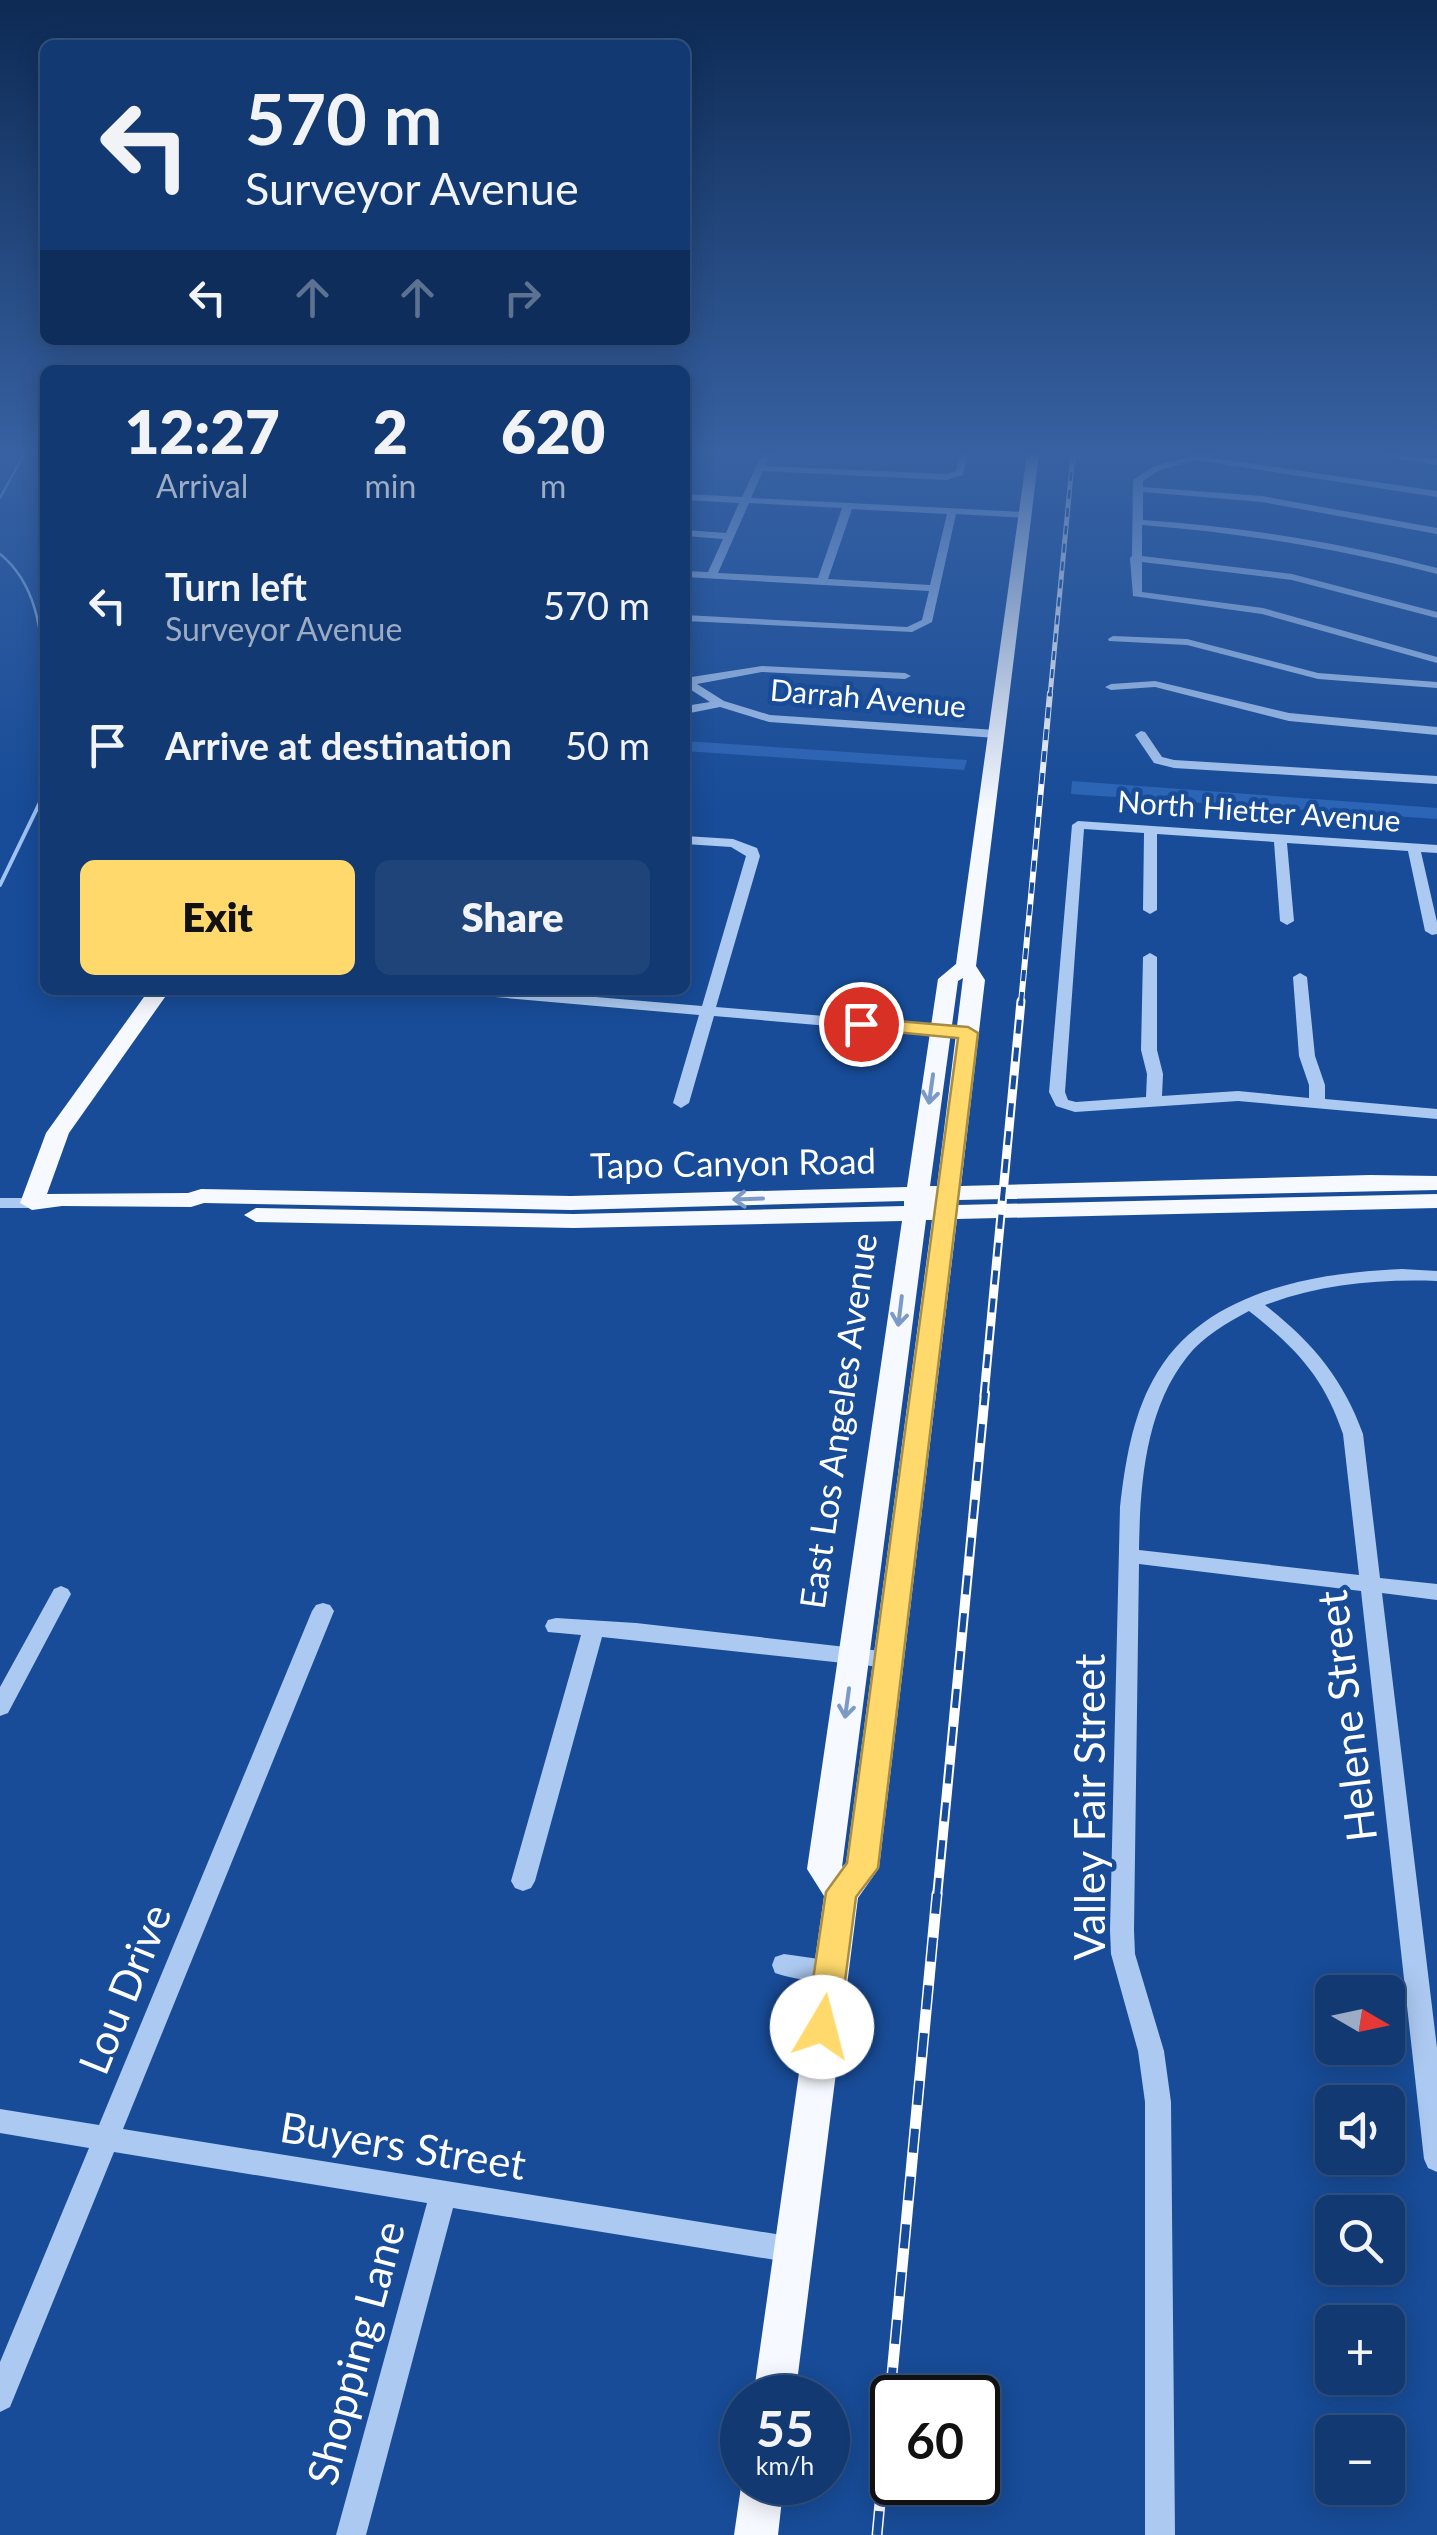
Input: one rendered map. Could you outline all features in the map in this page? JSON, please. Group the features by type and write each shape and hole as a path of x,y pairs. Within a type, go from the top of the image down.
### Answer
{"main road":[{"name":"East Los Angeles Avenue","path":"777,2375 841,1892 862,1868 890,1660 975,980 966,966 1017,572"},
{"name":"East Los Angeles Avenue","path":"841,1892 824,1869 948,979 966,966"},
{"path":"32,1203 56,1142 157,995"},
{"path":"56,1142 54,1172 68,1185 201,1196"},
{"name":"Tapo Canyon Road","path":"948,1204 1437,1183"},
{"name":"Tapo Canyon Road","path":"32,1203 62,1199 190,1200 201,1196 572,1203 1437,1201"},
{"name":"Tapo Canyon Road","path":"32,1203 59,1210 574,1221 914,1204"},
{"path":"756,2535 760,2505"}],"street":[{"path":"822,582 825,572"},
{"path":"690,618 908,630 927,622 939,572"},
{"path":"1135,572 1134,590 1144,597 1263,611 1437,660"},
{"path":"1260,572 1292,576 1437,616"},
{"path":"690,574 935,588"},
{"path":"1113,640 1188,642 1318,676 1437,686"},
{"path":"690,680 762,669 906,676"},
{"name":"Darrah Avenue","path":"690,684 720,703 747,713 789,720 996,734"},
{"path":"1111,687 1155,684 1302,720 1437,731"},
{"path":"690,709 720,703"},
{"path":"1141,735 1158,760 1174,764 1437,780"},
{"name":"North Hietter Avenue","path":"1154,1100 1075,1107 1062,1103 1057,1092 1078,825 1437,850"},
{"path":"1150,830 1150,910"},
{"path":"1280,838 1288,921"},
{"path":"681,1103 752,866 752,851 733,843 690,840"},
{"path":"1414,848 1432,931"},
{"path":"1150,958 1149,1050 1155,1074 1154,1100 1238,1096 1317,1100 1437,1114"},
{"path":"1300,977 1307,1056 1317,1085 1317,1100"},
{"path":"522,995 968,1033"},
{"name":"Tapo Canyon Road","path":"0,1203 32,1203"},
{"name":"Valley Fair Street","path":"1160,2535 1158,2102 1151,2051 1123,1954 1122,1930 1135,1459 1162,1380 1176,1358 1198,1336 1251,1303 1341,1278 1437,1276"},
{"name":"Helene Street","path":"1251,1303 1312,1354 1343,1400 1353,1434 1437,2159"},
{"path":"1130,1556 1437,1592"},
{"path":"0,1708 62,1594"},
{"name":"Lou Drive","path":"0,2397 323,1611"},
{"path":"556,1626 890,1660"},
{"path":"523,1881 593,1629"},
{"path":"784,1964 830,1970"},
{"name":"Buyers Street","path":"0,2121 794,2250"},
{"name":"Shopping Lane","path":"351,2535 444,2194"}],"shaded area":[{"path":"690,741 967,760 964,770 690,751"},
{"path":"1072,781 1437,808 1437,819 1071,794"}],"waterway":[{"path":"17,572 35,609 40,634"},
{"path":"0,885 40,802"}],"railway":[{"path":"1050,696 1062,572"},
{"path":"1021,1003 1050,693"},
{"path":"984,1396 1021,1001"},
{"path":"937,1897 985,1393"},
{"path":"877,2535 937,1894"}],"route":[{"path":"822,2027 841,1892 862,1868 968,1033 861,1024"}]}
